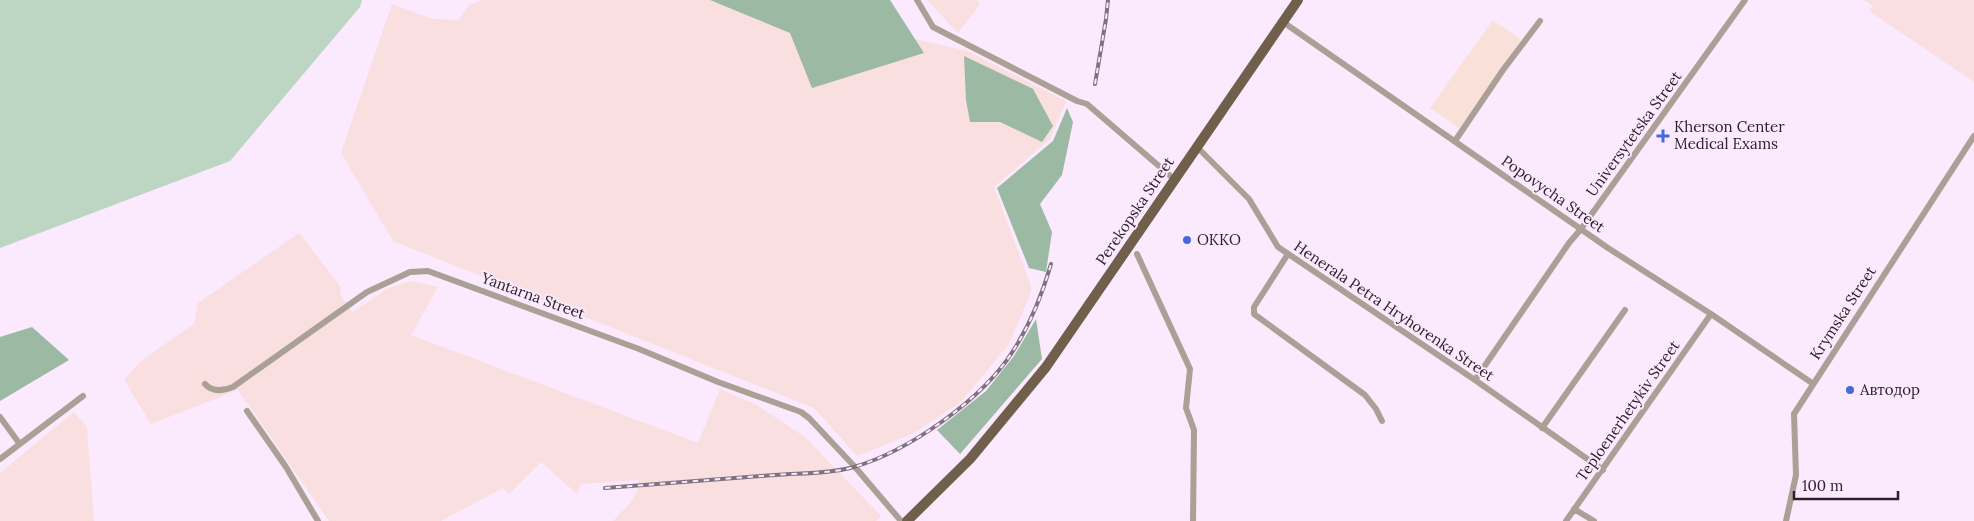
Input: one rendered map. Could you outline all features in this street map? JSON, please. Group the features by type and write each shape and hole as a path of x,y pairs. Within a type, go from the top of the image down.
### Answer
{"main road":[{"name":"Perekopska Street","path":"907,521 961,468 1046,367 1298,0"}],"street":[{"path":"917,0 933,27 1077,101 1087,104 1174,179"},
{"name":"Universytetska Street","path":"1475,380 1569,243 1745,0"},
{"path":"1455,141 1503,70 1540,21"},
{"name":"Popovycha Street","path":"1283,22 1638,268 1711,314 1812,383"},
{"name":"Krymska Street","path":"1786,521 1796,475 1794,414 1812,383 1974,136"},
{"name":"Henerala Petra Hryhorenka Street","path":"1197,147 1249,199 1276,244 1288,254 1475,380 1603,470"},
{"path":"1136,254 1190,369 1186,408 1194,430 1193,521"},
{"path":"1288,254 1254,307 1254,314 1365,395 1376,409 1382,421"},
{"name":"Yantarna Street","path":"205,384 212,389 219,390 233,387 367,292 410,272 428,271 639,349 718,382 801,412 809,418 855,467 901,521"},
{"path":"1542,428 1625,310"},
{"name":"Teploenerhetykiv Street","path":"1566,521 1711,314"},
{"path":"0,459 83,396"},
{"path":"247,411 286,466 318,521"},
{"path":"0,417 19,443"},
{"path":"1574,509 1594,521"}],"shaded area":[{"path":"482,0 882,0 911,38 967,51 1066,101 1050,139 994,187 1031,286 1031,292 1009,344 961,402 914,433 857,456 814,408 393,241 341,153 392,4 433,19 459,20 469,5"},
{"path":"927,0 977,0 980,4 958,33"},
{"path":"1864,0 1974,0 1974,82 1869,11 1873,6"},
{"path":"1493,20 1521,40 1459,128 1430,108"},
{"path":"299,233 340,286 341,295 353,312 389,288 411,281 438,287 411,335 698,443 720,389 755,404 805,437 881,516 876,521 613,521 630,503 638,490 638,480 581,484 577,494 541,462 509,494 503,488 441,521 329,521 238,390 151,424 124,380 142,360 194,324 198,303"},
{"path":"74,412 87,427 94,521 0,521 0,473"}],"green space":[{"path":"0,0 362,0 360,7 230,161 0,248"},
{"path":"710,0 890,0 924,53 812,88 790,33"},
{"path":"964,56 1033,89 1053,126 1042,142 1000,122 970,122 966,100"},
{"path":"1067,108 1073,122 1062,175 1040,204 1052,232 1046,272 1029,268 997,188 1053,141"},
{"path":"1036,319 1042,359 960,454 937,430 986,391 1014,356"},
{"path":"32,327 69,360 0,401 0,337"}],"railway":[{"path":"1095,84 1108,0"},
{"path":"605,488 835,471 854,467 898,449 921,436 964,405 1000,369 1013,351 1031,319 1051,264"}],"place":[{"name":"Kherson Center Medical Exams","path":"1663,136"},
{"name":"OKKO","path":"1187,240"},
{"name":"Автодор","path":"1850,390"}]}
